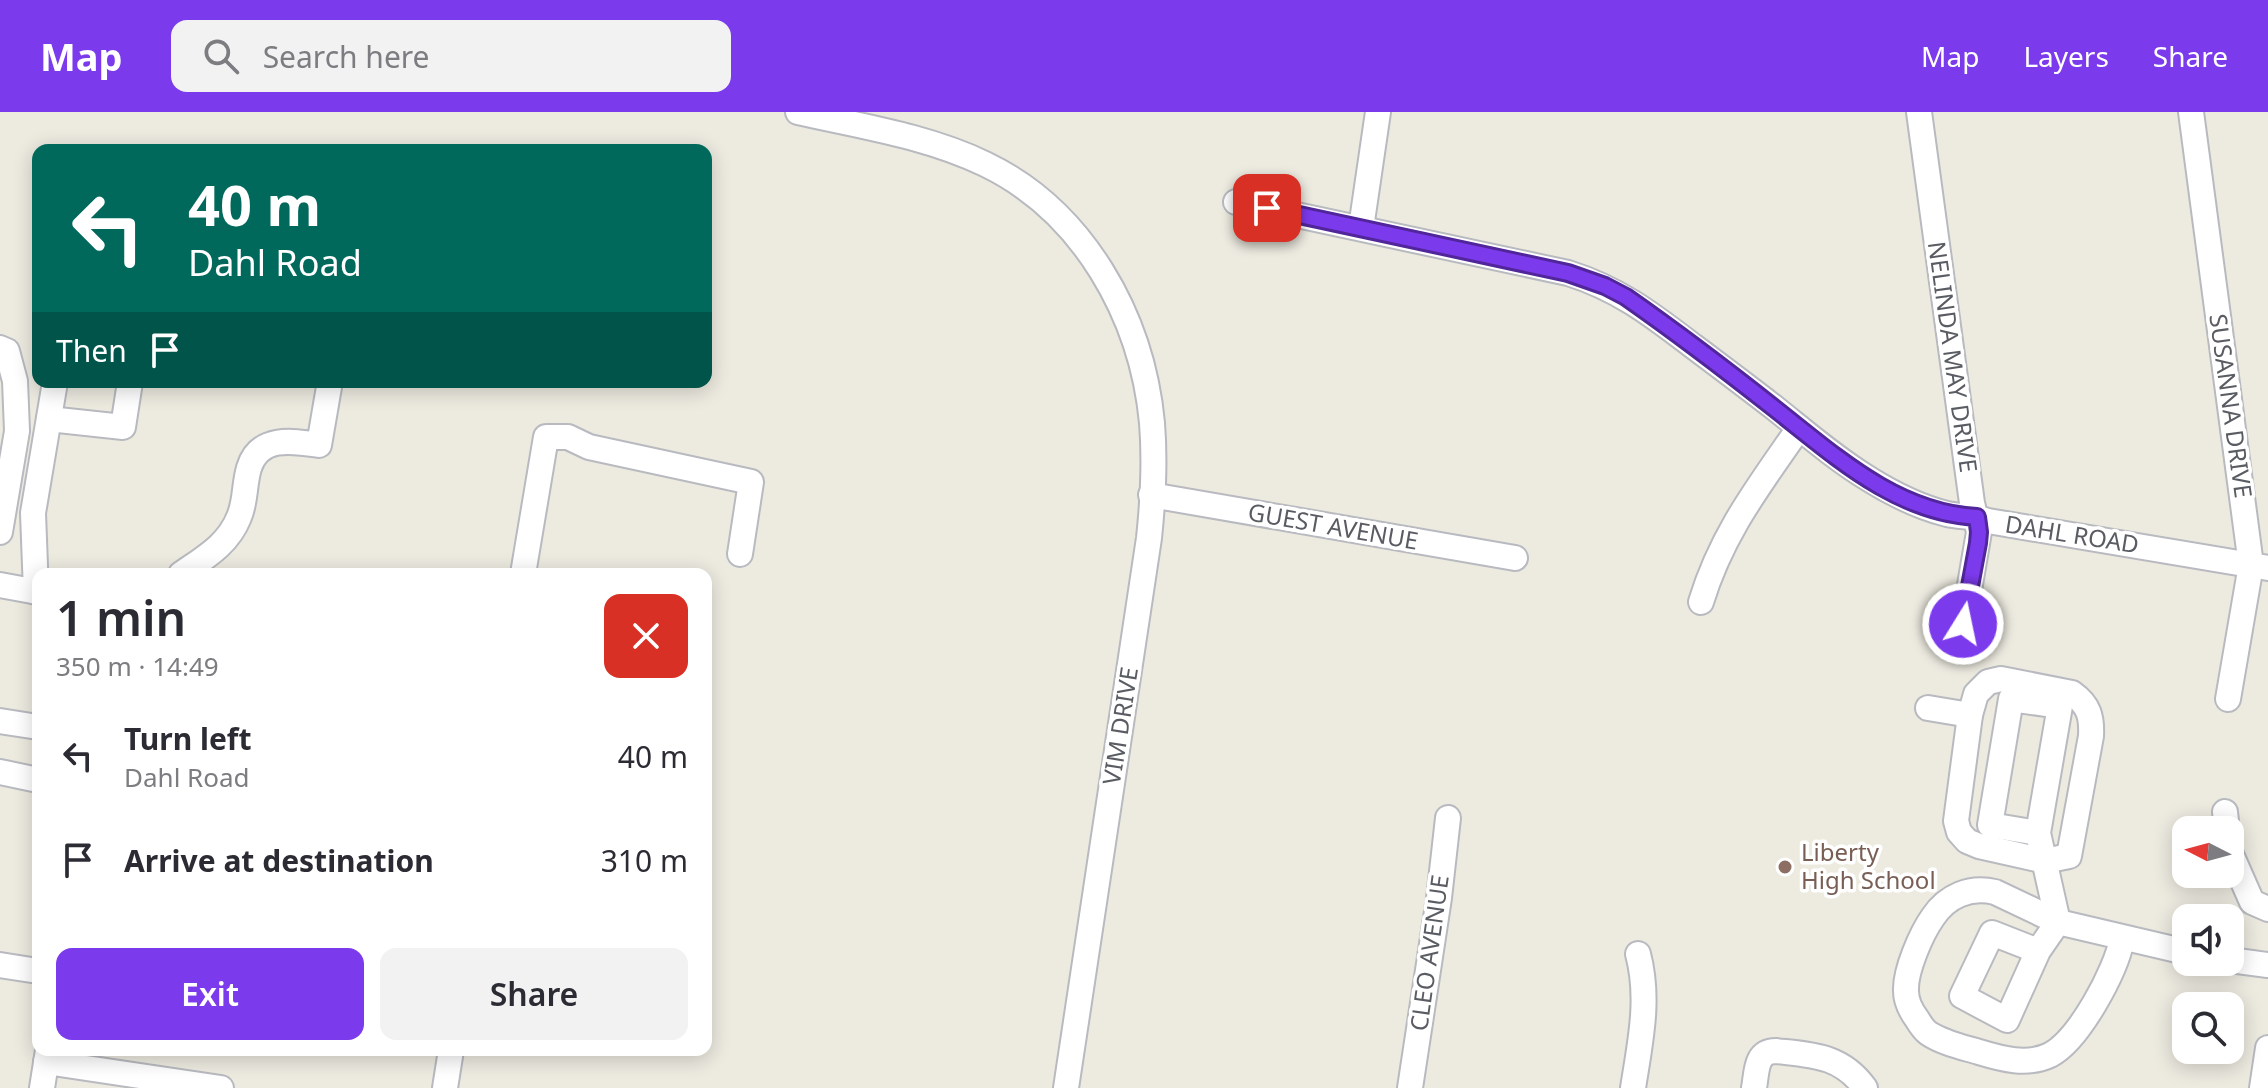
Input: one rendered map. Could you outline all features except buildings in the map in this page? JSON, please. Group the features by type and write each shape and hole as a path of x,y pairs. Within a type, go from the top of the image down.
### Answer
{"street":[{"name":"VIM DRIVE","path":"798,112 952,150 984,163 1043,201 1093,256 1131,331 1140,363 1152,422 1151,495 1141,596 1066,1088"},
{"path":"1361,228 1378,112"},
{"name":"NELINDA MAY DRIVE","path":"1919,112 1972,503 1979,532 1959,649"},
{"name":"SUSANNA DRIVE","path":"2191,112 2259,566 2228,699"},
{"name":"DAHL ROAD","path":"1236,202 1568,273 1605,286 1660,321 1868,479 1904,499 1946,514 2259,566"},
{"path":"0,348 7,351 15,381 17,431 0,532"},
{"path":"36,568 33,513 54,388"},
{"path":"49,419 123,427 129,388"},
{"path":"190,568 215,551 229,536 242,508 248,468 263,448 285,440 319,445 329,388"},
{"path":"1701,602 1715,561 1733,524 1799,428"},
{"path":"524,568 546,437 568,437 589,447 751,482 740,554"},
{"name":"GUEST AVENUE","path":"1151,495 1515,558"},
{"path":"0,585 32,591"},
{"path":"2001,679 2072,693 2081,699 2092,720 2069,856 2045,861 1979,846 1967,841 1959,832 1956,821 1970,715 1976,694 1988,682 2001,679"},
{"path":"2038,833 1990,825 2011,699 2060,706 2038,833 2058,922 2038,951"},
{"path":"1928,708 1970,715"},
{"path":"0,721 32,726"},
{"path":"0,772 32,779"},
{"name":"CLEO AVENUE","path":"1410,1088 1448,818"},
{"path":"2244,884 2252,902 2268,909"},
{"path":"2122,939 2114,967 2079,1029 2064,1046 2047,1056 2008,1061 1944,1042 1925,1031 1905,995 1906,979 1919,943 1933,917 1949,900 1965,891 1995,892 2058,922 2172,949"},
{"path":"1633,1088 1644,1006 1643,973 1638,954"},
{"path":"2244,962 2268,965"},
{"path":"0,965 32,970"},
{"path":"2262,1088 2268,1048"},
{"path":"1754,1088 1761,1055 1776,1051 1824,1057 1844,1067 1865,1088"},
{"path":"42,1088 47,1056 221,1088"},
{"path":"445,1088 450,1056"}],"place":[{"name":"Liberty High School","path":"1785,867"}],"route":[{"path":"1267,208 1568,273 1626,297 1868,479 1923,506 1946,514 1977,517 1978,543 1963,624"}]}
